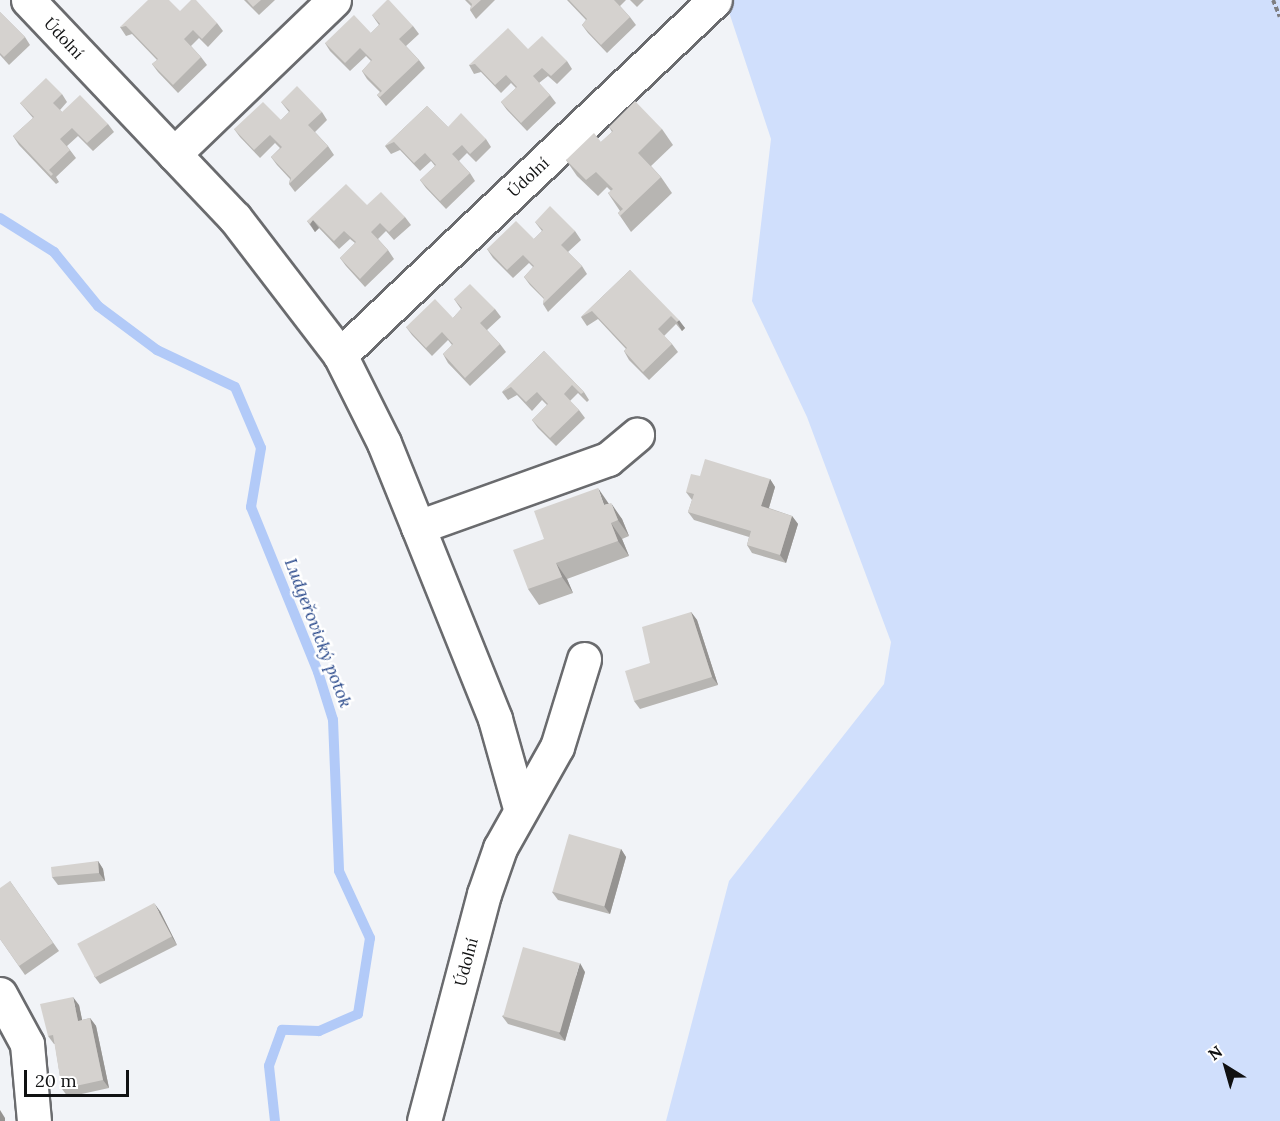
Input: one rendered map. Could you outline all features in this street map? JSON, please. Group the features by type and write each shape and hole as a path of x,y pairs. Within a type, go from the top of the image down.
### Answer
{"street":[{"name":"Údolní","path":"28,0 235,218 340,355 384,443 495,719 520,808"},
{"path":"174,154 334,0"},
{"name":"Údolní","path":"340,355 715,0"},
{"path":"418,527 608,459 637,435"},
{"name":"Údolní","path":"424,1121 484,894 500,848 520,808 557,747 584,659"},
{"path":"0,994 27,1044 34,1121"}],"path":[{"path":"1273,0 1280,17"}],"shaded area":[{"path":"725,0 1280,0 1280,1121 666,1121 729,881 884,684 891,642 807,417 752,301 771,139"}],"building":[{"path":"148,0 169,0 180,11 191,0 196,0 217,23 202,39 193,30 184,39 201,57 173,85 152,64 158,59 126,26 120,27"},
{"path":"247,0 261,0 253,7"},
{"path":"387,0 413,26 399,39 419,60 380,97 377,95 382,91 362,71 372,60 360,48 345,63 325,43 354,15 371,33 380,24 372,15"},
{"path":"468,0 481,0 470,10 472,4"},
{"path":"569,0 614,0 630,17 601,45 582,25 587,19"},
{"path":"0,12 25,37 4,57 0,53"},
{"path":"508,28 528,49 542,36 567,61 551,76 542,68 533,76 550,95 521,123 501,102 517,87 506,75 495,85 475,64 469,65"},
{"path":"46,78 62,94 53,103 62,112 80,95 108,124 87,143 72,128 60,139 70,150 49,170 53,174 51,176 13,136 34,117 20,103"},
{"path":"297,86 322,112 308,125 328,146 289,184 291,178 271,157 282,147 270,135 254,150 234,129 263,102 281,120 290,111 281,102"},
{"path":"635,101 662,129 638,153 661,177 620,216 618,213 623,209 608,193 613,189 596,172 586,180 566,160 594,133 601,142 613,131 609,127"},
{"path":"427,106 448,127 461,113 486,139 470,154 462,145 452,154 470,173 440,201 420,180 436,165 425,153 414,163 394,142 385,146"},
{"path":"346,184 367,205 381,192 405,217 389,232 380,223 371,232 388,250 360,279 340,258 356,242 344,231 334,241 313,220 310,224 307,221"},
{"path":"550,206 575,231 561,245 582,266 543,304 544,298 524,277 534,266 523,255 507,270 487,249 516,221 534,239 543,230 535,222"},
{"path":"630,270 679,320 677,322 671,316 658,329 672,344 643,372 624,351 627,348 592,311 581,317"},
{"path":"470,284 495,309 480,323 500,344 465,378 443,354 453,344 442,332 426,348 406,327 435,299 453,318 462,308 454,299"},
{"path":"544,351 584,392 581,394 572,385 564,394 579,410 550,438 532,420 548,404 537,392 526,402 511,387 502,392"},
{"path":"705,459 770,479 761,506 792,516 780,555 747,545 751,531 688,512 694,494 686,492 691,474 700,476"},
{"path":"598,488 604,505 611,503 618,520 611,523 618,541 556,563 562,577 528,589 513,550 544,539 534,511"},
{"path":"691,612 712,677 634,701 625,671 650,663 642,627"},
{"path":"569,834 621,849 604,907 552,892"},
{"path":"98,861 99,873 52,877 51,867"},
{"path":"10,881 53,943 19,966 0,939 0,888"},
{"path":"154,903 172,937 95,977 77,944"},
{"path":"523,947 580,963 560,1032 503,1016"},
{"path":"73,997 78,1021 90,1018 103,1080 62,1089 53,1035 48,1036 40,1004"}],"waterway":[{"name":"Ludgeřovický potok","path":"0,218 54,252 98,306 157,350 235,387 261,448 251,507 318,672 333,720 339,871 370,938 358,1014 319,1031 282,1030 269,1066 275,1121"}]}
